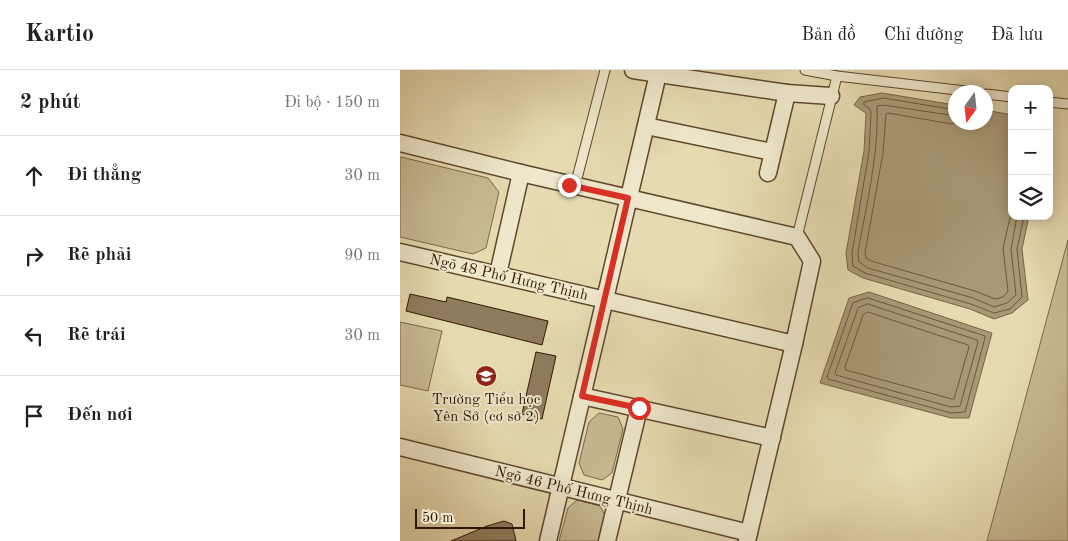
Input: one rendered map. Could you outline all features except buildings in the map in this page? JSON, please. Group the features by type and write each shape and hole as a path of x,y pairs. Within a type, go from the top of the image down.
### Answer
{"street":[{"path":"632,70 787,93 831,96"},
{"path":"548,541 658,74"},
{"path":"768,173 787,93"},
{"path":"646,126 772,152"},
{"path":"400,143 575,186 797,237 812,261 748,537"},
{"path":"498,274 521,173"},
{"name":"Ngõ 48 Phố Hưng Thịnh","path":"400,252 794,344"},
{"path":"582,396 772,438"},
{"path":"607,541 639,408"},
{"name":"Ngõ 46 Phố Hưng Thịnh","path":"400,447 617,501 748,537"}],"lane":[{"path":"575,186 606,70"},
{"path":"805,70 837,76 948,89"},
{"path":"797,237 837,76"},
{"path":"993,95 1008,97"},
{"path":"1053,102 1068,104"}],"shaded area":[{"path":"401,157 488,178 499,192 486,248 473,254 400,237"},
{"path":"1068,240 1068,541 987,541"},
{"path":"400,322 442,331 428,391 400,385"},
{"path":"599,413 618,417 623,429 612,473 602,480 584,475 579,463 589,422"},
{"path":"577,500 600,506 606,517 600,541 559,541 568,508"}],"water":[{"path":"882,93 948,104 948,130 993,130 993,111 1008,114 1008,220 1028,220 1022,249 1028,300 1012,313 994,319 970,309 863,278 848,270 846,253 864,151 866,113 854,105 860,97"},
{"path":"869,292 992,333 969,418 951,418 820,383 849,298"}],"place":[{"name":"Trường Tiểu học Yên Sở (cơ sở 2)","path":"486,376"}],"route":[{"path":"569,185 628,198 582,396 639,408"}]}
